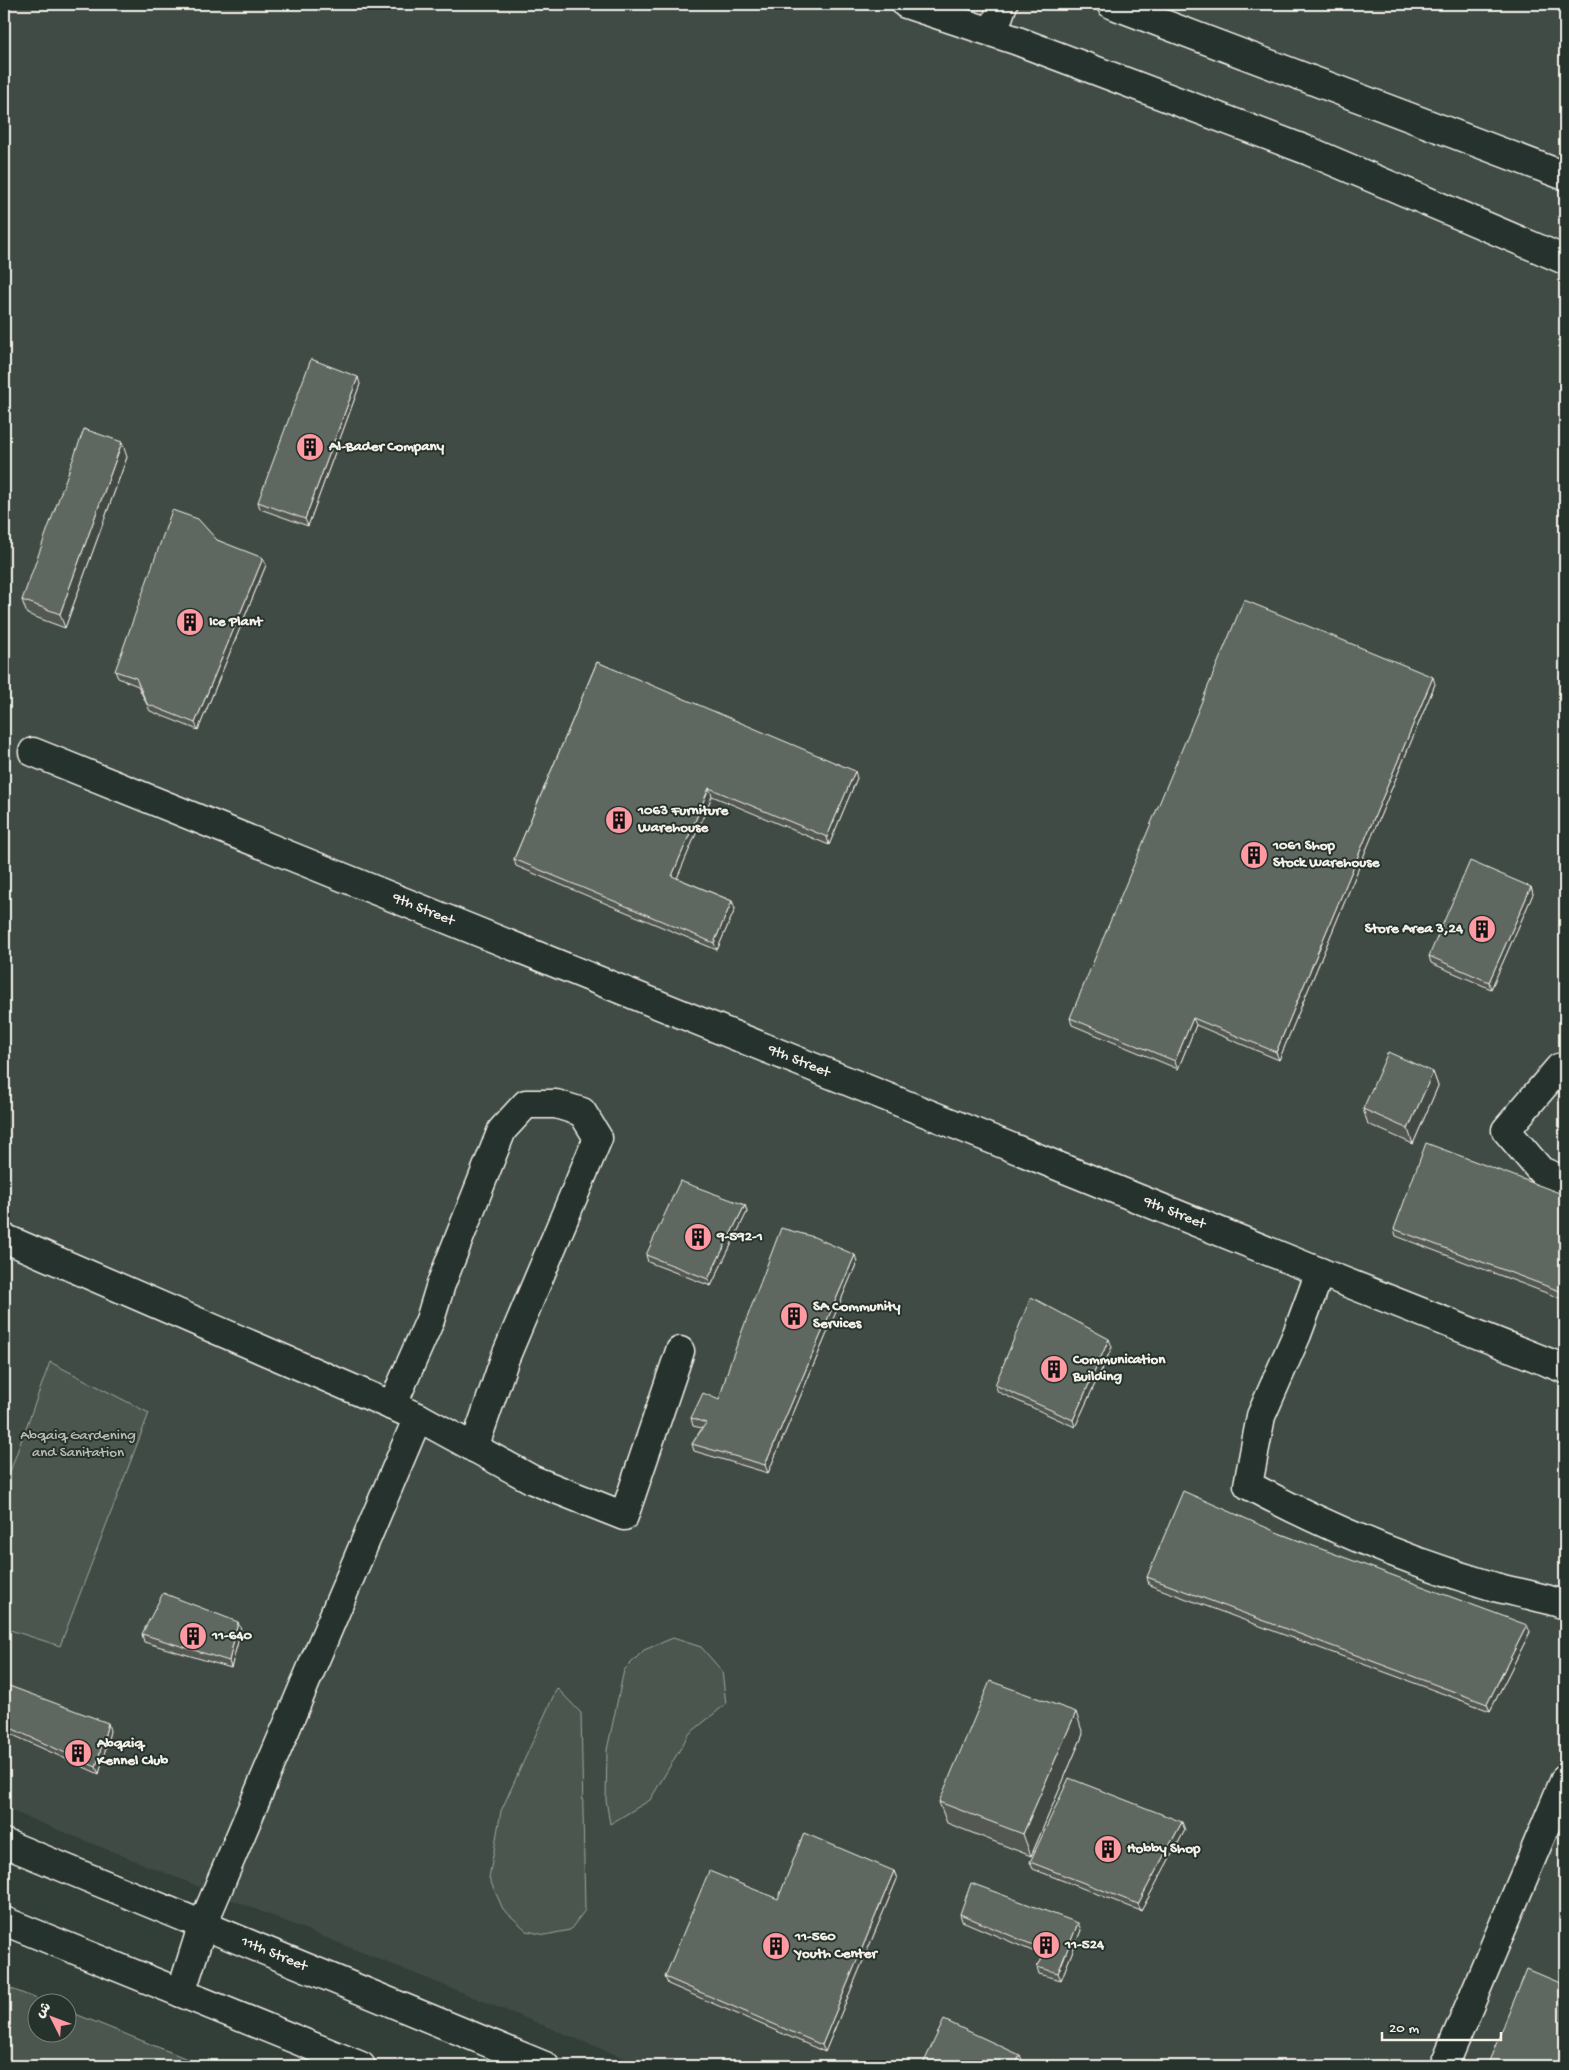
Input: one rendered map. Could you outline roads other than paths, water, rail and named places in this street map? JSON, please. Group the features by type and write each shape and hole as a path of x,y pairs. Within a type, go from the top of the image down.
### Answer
{"street":[{"path":"906,4 993,32 1309,151 1565,260"},
{"path":"993,32 1003,4"},
{"path":"1111,4 1565,176"},
{"name":"9th Street","path":"33,752 1320,1272 1565,1369"},
{"path":"1565,1070 1559,1068 1506,1130 1541,1171 1565,1181"},
{"path":"392,1406 430,1320 441,1284 502,1130 526,1104 556,1104 582,1112 598,1138 505,1358 474,1448"},
{"path":"4,1238 418,1417 533,1480 624,1516 680,1351"},
{"path":"1320,1272 1298,1334 1262,1416 1248,1485 1298,1512 1401,1554 1495,1586 1565,1605"},
{"path":"181,1993 203,1924 418,1417"},
{"path":"1444,2066 1556,1828 1565,1779"},
{"name":"11th Street","path":"4,1843 545,2066"},
{"path":"4,1922 362,2066"}],"place":[{"name":"Al-Bader Company","path":"310,447"},
{"name":"Ice Plant","path":"190,622"},
{"name":"1063 Furniture Warehouse","path":"619,820"},
{"name":"1061 Shop Stock Warehouse","path":"1254,855"},
{"name":"Store Area 3,24","path":"1482,929"},
{"name":"9-592-1","path":"698,1237"},
{"name":"SA Community Services","path":"794,1316"},
{"name":"Communication Building","path":"1054,1369"},
{"name":"11-640","path":"193,1636"},
{"name":"Abqaiq Kennel Club","path":"78,1753"},
{"name":"Hobby Shop","path":"1108,1849"},
{"name":"11-524","path":"1046,1945"},
{"name":"11-560 Youth Center","path":"776,1946"}],"park label":[{"name":"Abqaiq Gardening and Sanitation","path":"78,1444"}]}
